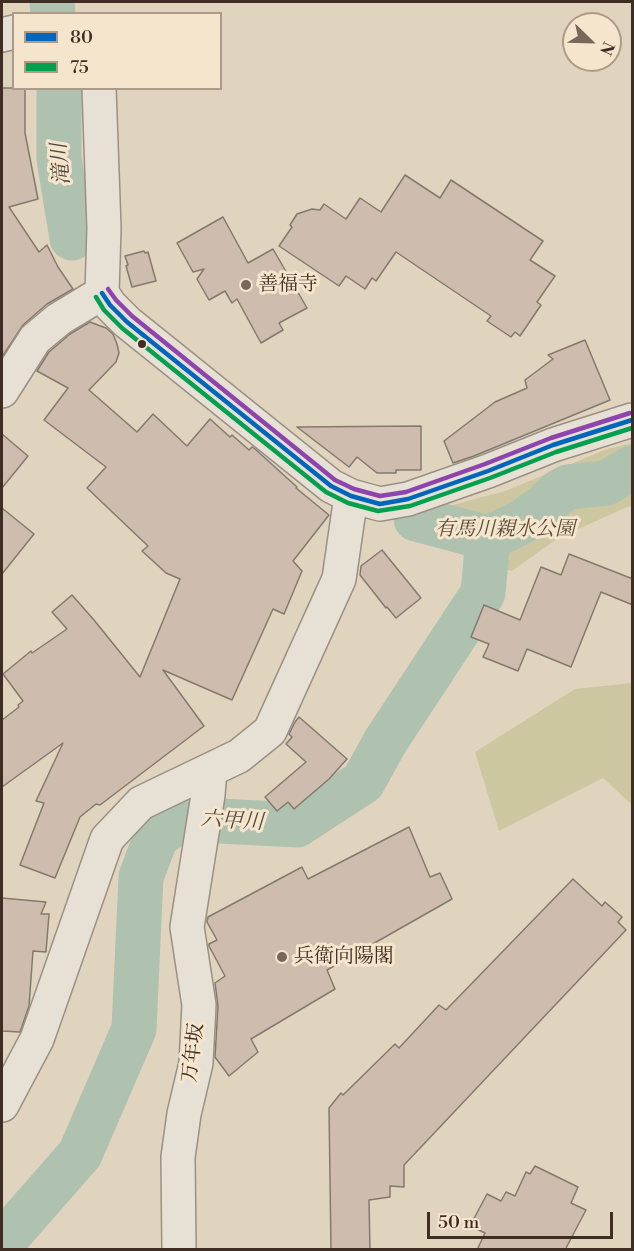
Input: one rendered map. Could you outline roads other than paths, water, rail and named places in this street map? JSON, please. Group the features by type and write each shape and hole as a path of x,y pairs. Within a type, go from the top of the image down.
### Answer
{"street":[{"path":"99,90 104,228 102,293 127,322 331,486 380,500 488,471 553,445 633,420"},
{"path":"2,391 35,339 59,320 102,293"},
{"path":"2,1105 37,1039 107,839 141,803 209,782 270,731 339,579 380,500"},
{"name":"万年坂","path":"179,1250 178,1157 184,1114 196,1063 199,1005 186,927 209,782"}],"waterway":[{"name":"滝川","path":"52,2 53,12"},
{"name":"滝川","path":"59,90 59,159 72,238"},
{"path":"488,538 525,520 568,487 606,483 632,468"},
{"name":"滝川","path":"416,519 488,538"},
{"name":"六甲川","path":"2,1243 80,1154 134,1029 141,877 156,837 181,819 297,825 363,782 385,742 483,593 488,538"}],"place":[{"name":"善福寺","path":"246,285"},
{"name":"兵衛向陽閣","path":"282,957"}],"park label":[{"name":"有馬川親水公園","path":"505,530"}]}
